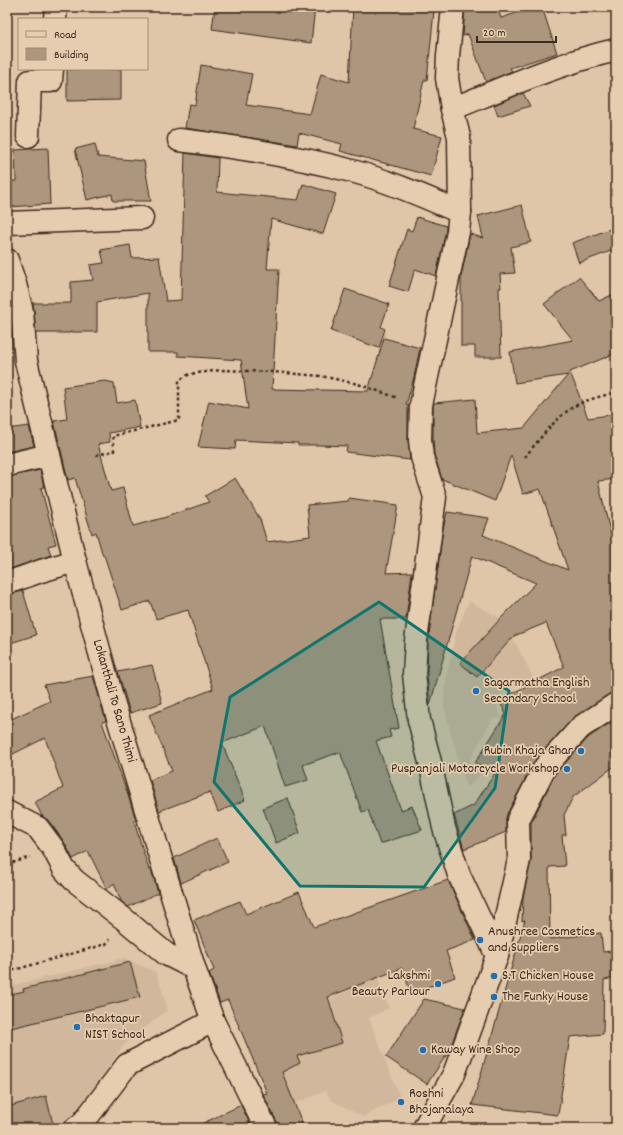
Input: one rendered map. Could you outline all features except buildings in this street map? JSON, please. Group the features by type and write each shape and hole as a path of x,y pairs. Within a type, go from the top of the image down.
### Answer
{"street":[{"path":"55,18 56,7"},
{"path":"453,7 447,78 452,109 459,137 460,212 458,232 421,405 420,440 422,457 434,497 416,641 414,674 419,720 430,762 444,828 459,875 497,956"},
{"path":"452,109 534,75 591,56 616,50"},
{"path":"28,136 30,80 51,81 52,70"},
{"path":"179,140 282,155 353,172 406,190 460,212"},
{"path":"7,223 142,218"},
{"name":"Lokanthali To Sano Thimi","path":"7,260 22,312 26,361 48,455 114,705 194,968 213,1021 266,1128"},
{"path":"7,465 48,455"},
{"path":"7,583 40,571 75,561"},
{"path":"424,1128 454,1074 497,956 519,860 518,820 545,767 581,727 616,704"},
{"path":"7,812 38,828 64,868 74,880 166,954 194,968"},
{"path":"76,1128 82,1124 127,1065 213,1021"}],"path":[{"path":"96,455 114,451 113,436 179,420 179,380 190,374 221,370 321,376 358,384 421,405"},
{"path":"525,456 561,415 571,408 590,400 616,392"},
{"path":"7,972 106,944 124,919"}],"highlighted area":[{"path":"379,602 509,691 495,788 424,887 300,886 214,782 230,697"}],"shaded area":[{"name":"Sagarmatha English Secondary School","path":"469,601 504,620 533,677 497,696 495,701 501,718 493,718 469,762 485,770 467,788 444,705 445,685 456,632"},
{"name":"Bhaktapur NIST School","path":"124,958 156,972 168,1009 124,1045 87,1099 77,1119 51,1128 7,1128 7,987"},
{"path":"377,976 389,1008 369,1018 400,1098 363,1117 331,1100 326,1091 274,1112 232,1010 297,989 305,1011"}],"place":[{"name":"Sagarmatha English Secondary School","path":"476,691"},
{"name":"Rubin Khaja Ghar","path":"581,751"},
{"name":"Puspanjali Motorcycle Workshop","path":"567,769"},
{"name":"Anushree Cosmetics and Suppliers","path":"480,940"},
{"name":"S.T Chicken House","path":"494,976"},
{"name":"Lakshmi Beauty Parlour","path":"438,984"},
{"name":"The Funky House","path":"494,997"},
{"name":"Bhaktapur NIST School","path":"77,1027"},
{"name":"Kaway Wine Shop","path":"423,1050"},
{"name":"Roshni Bhojanalaya","path":"401,1102"}]}
